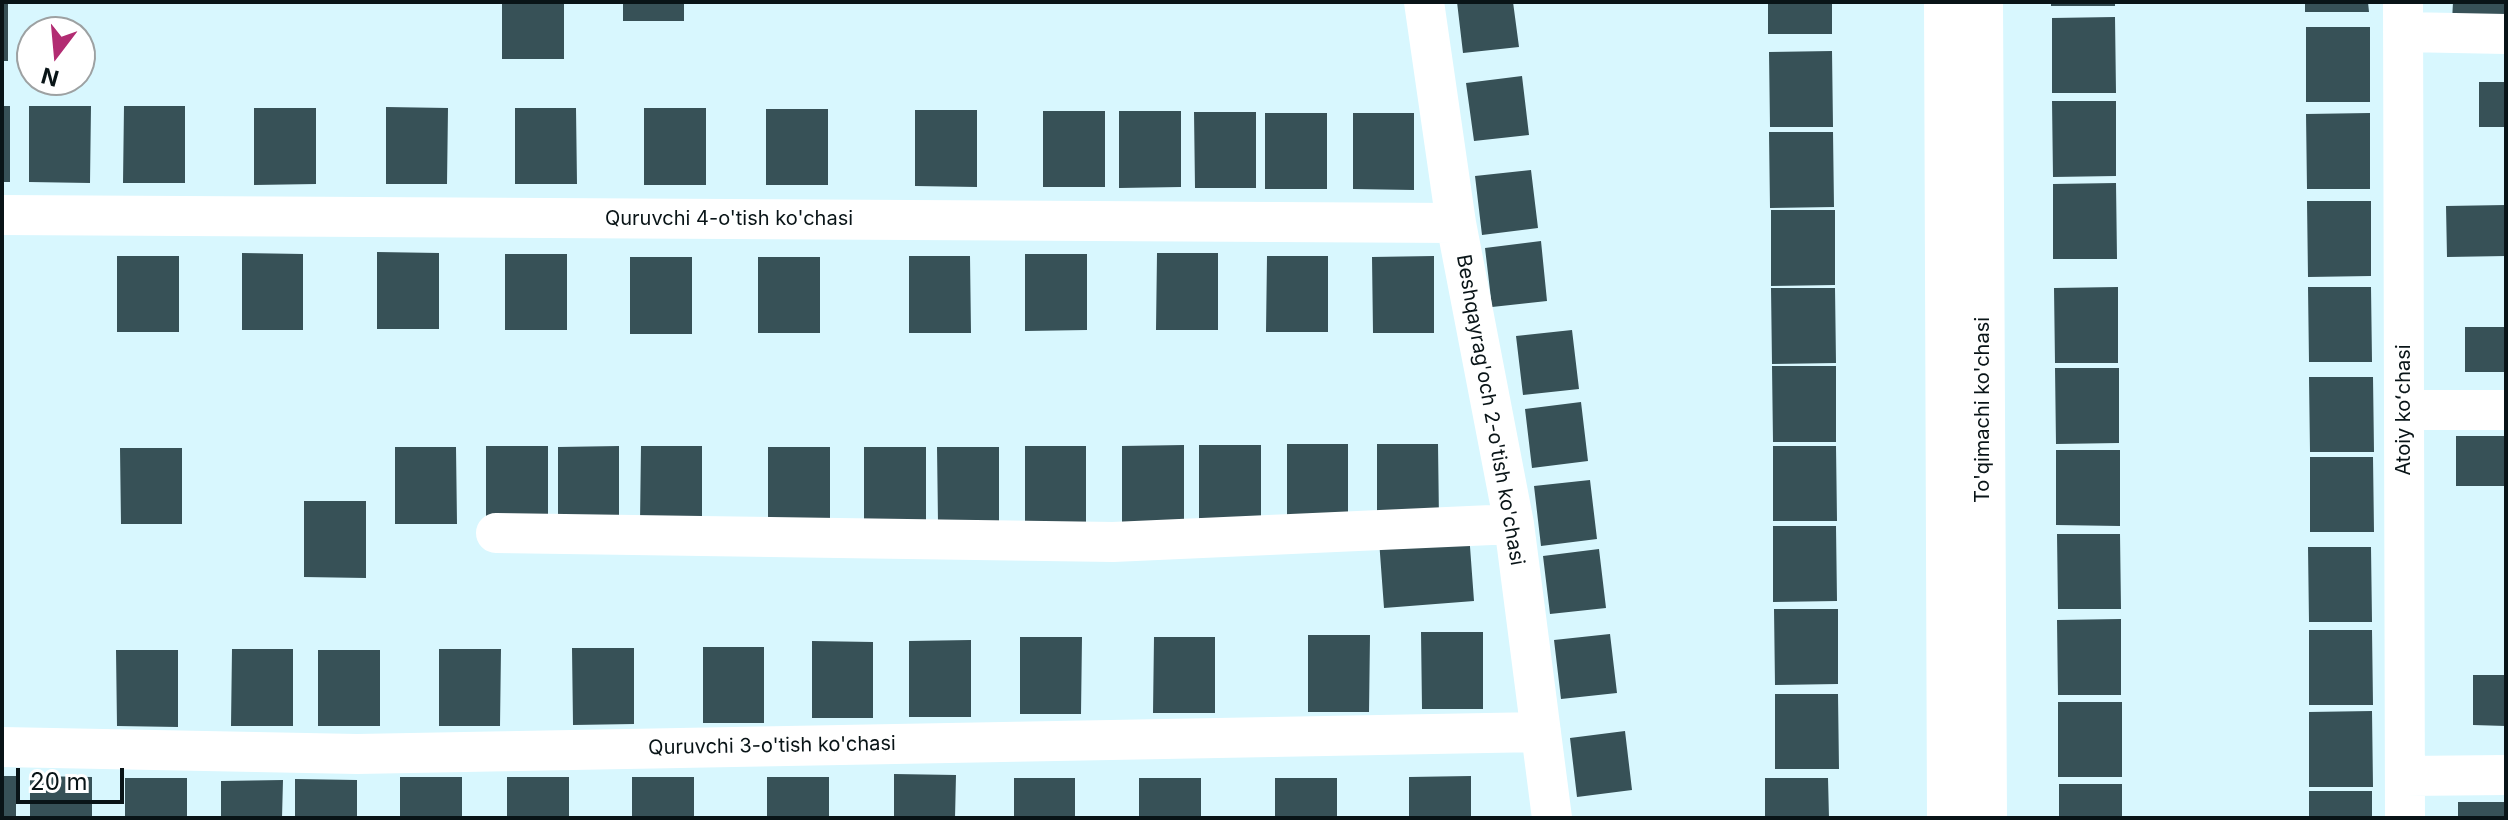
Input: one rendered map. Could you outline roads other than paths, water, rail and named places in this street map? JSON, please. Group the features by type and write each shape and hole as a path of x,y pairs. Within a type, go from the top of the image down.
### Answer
{"main road":[{"name":"To'qimachi ko'chasi","path":"1946,2 1949,818"},
{"name":"To'qimachi ko'chasi","path":"1981,2 1985,818"}],"street":[{"name":"Beshqayrag'och 2-o'tish ko'chasi","path":"1424,2 1456,223 1514,524 1552,818"},
{"path":"2403,17 2506,34"},
{"name":"Atoiy koʻchasi","path":"2403,17 2405,818"},
{"name":"Quruvchi 4-o'tish ko'chasi","path":"2,215 1456,223"},
{"path":"2404,410 2506,410"},
{"path":"496,533 1113,542 1514,524"},
{"name":"Quruvchi 3-o'tish ko'chasi","path":"2,747 357,754 1541,732"},
{"path":"2405,776 2506,775"}]}
